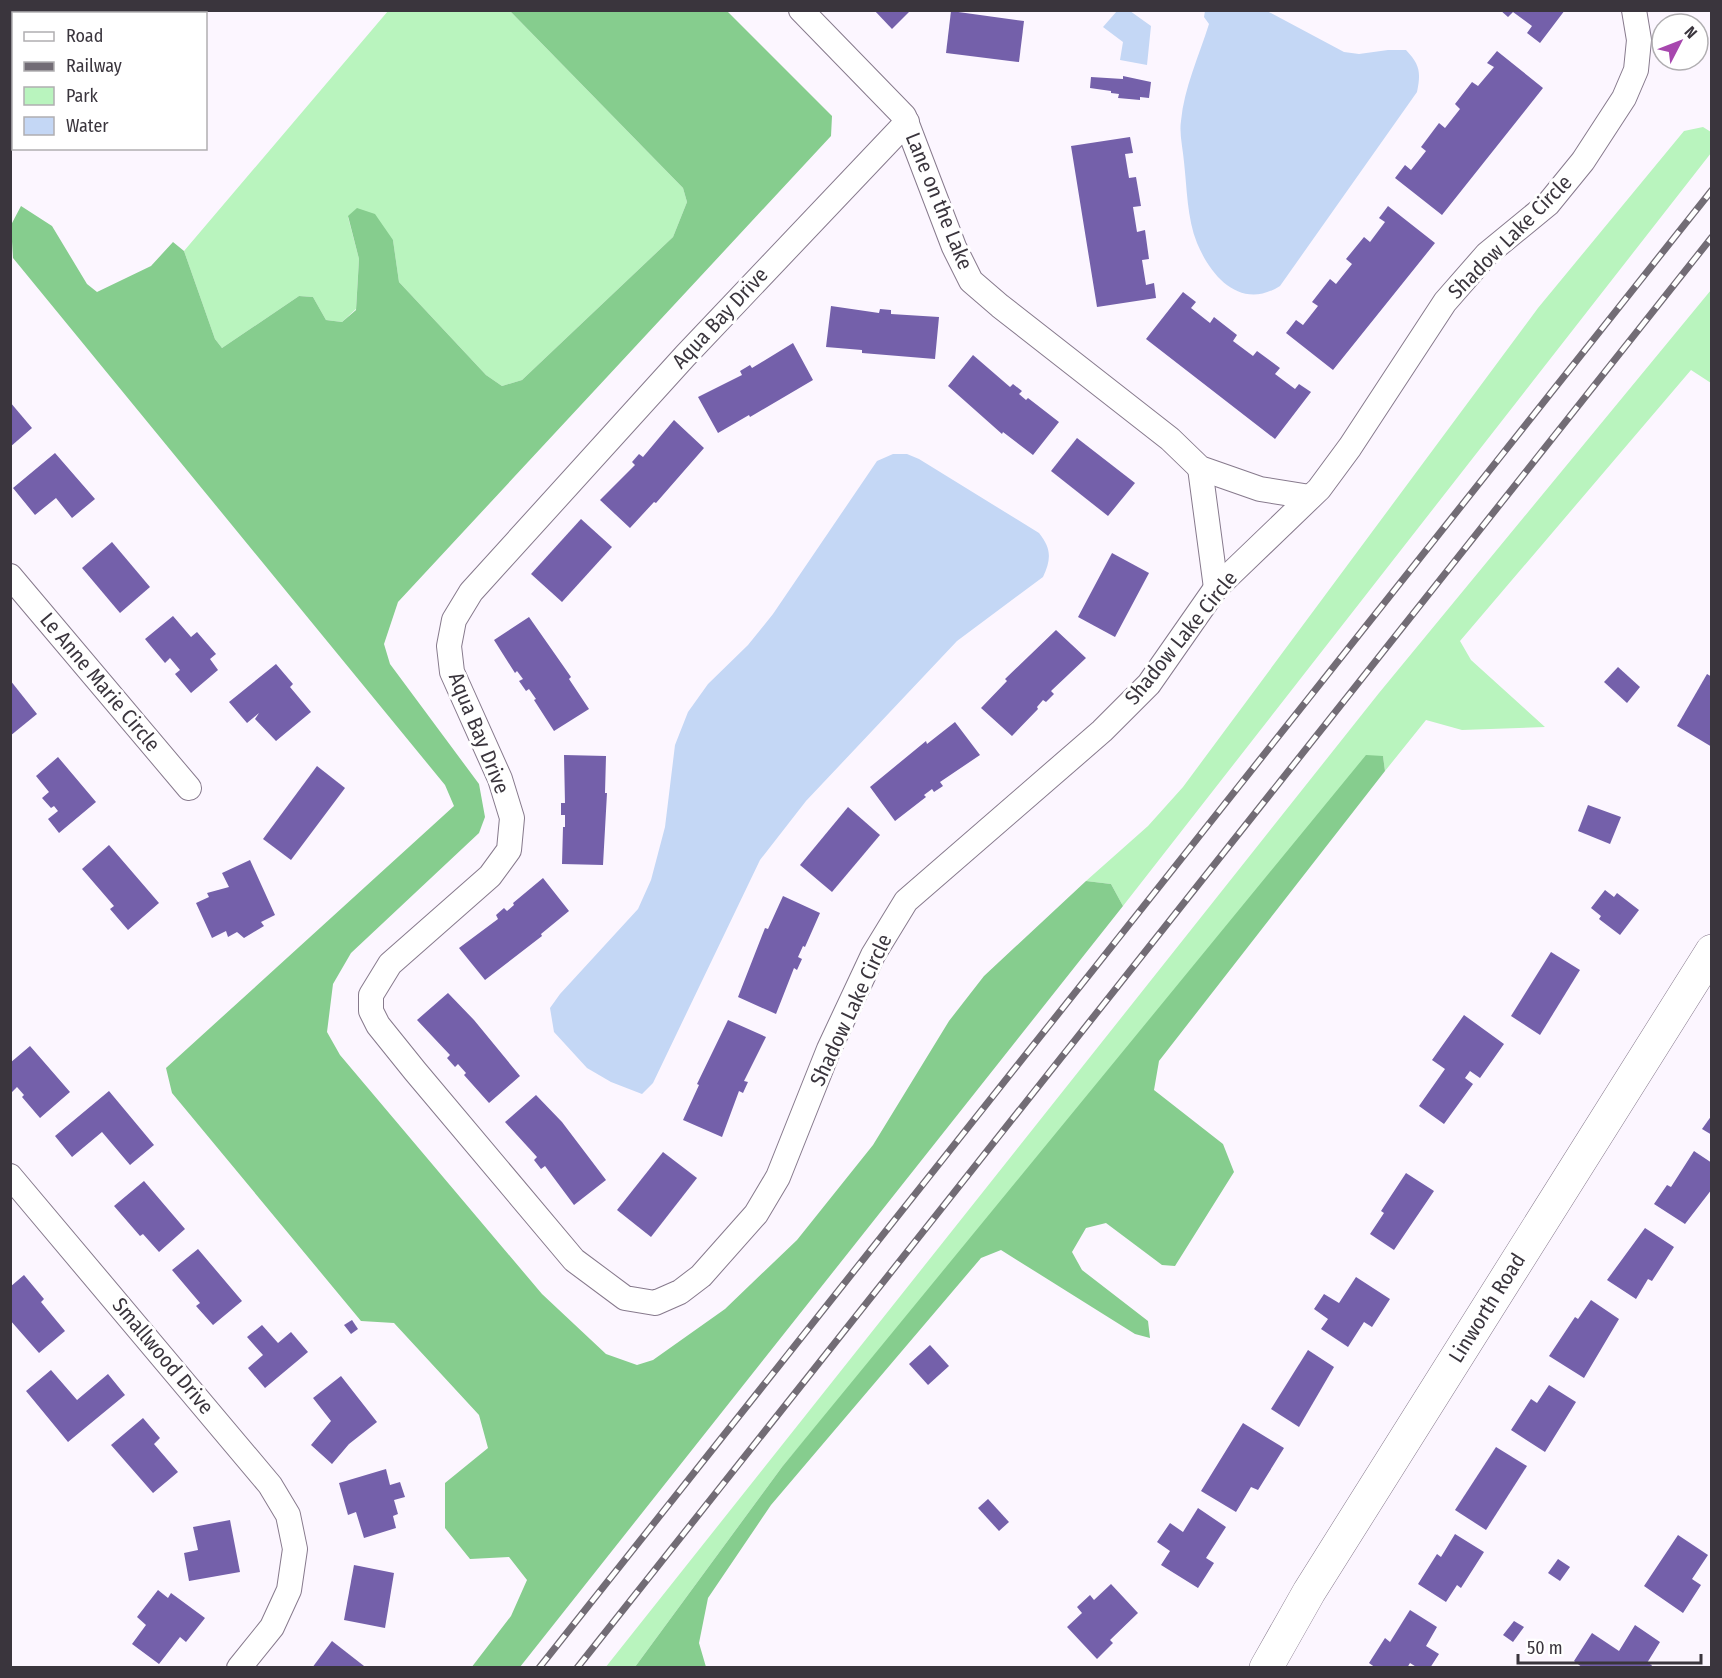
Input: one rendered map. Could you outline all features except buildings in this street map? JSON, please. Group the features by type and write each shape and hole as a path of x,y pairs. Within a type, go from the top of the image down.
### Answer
{"main road":[{"name":"Linworth Road","path":"1266,1668 1309,1592 1712,951"}],"street":[{"name":"Lane on the Lake","path":"801,10 892,101 907,122 954,247 971,280 1000,306 1170,439 1200,468 1260,489 1310,498"},
{"name":"Shadow Lake Circle","path":"655,1303 680,1292 701,1276 756,1214 778,1176 829,1049 873,955 906,901 1102,731 1149,684 1216,588 1310,498 1350,447 1444,302 1487,254 1548,204 1583,161 1624,98 1636,70 1639,40 1634,10"},
{"name":"Aqua Bay Drive","path":"655,1303 625,1298 574,1260 378,1025 370,1011 372,995 390,964 490,876 509,850 512,818 500,779 452,672 449,646 454,620 471,592 685,356 907,122"},
{"path":"1200,468 1216,588"},
{"name":"Le Anne Marie Circle","path":"10,576 189,788"},
{"name":"Smallwood Drive","path":"10,1176 270,1485 288,1515 295,1549 289,1590 272,1627 239,1668"}],"green space":[{"path":"388,11 510,11 683,188 687,202 673,237 522,380 502,386 486,375 399,282 393,240 348,217 359,259 356,309 342,322 326,320 313,297 299,296 222,348 215,339 184,251"},
{"path":"510,11 727,11 832,116 831,136 398,602 384,644 390,664 479,784 485,817 479,833 351,953 333,984 327,1032 340,1055 542,1294 606,1354 637,1365 653,1360 725,1309 797,1240 873,1145 949,1021 984,976 1086,881 1111,884 1123,906 520,1667 471,1668 511,1616 527,1580 509,1557 470,1559 445,1528 445,1483 488,1448 479,1415 394,1323 361,1321 172,1093 166,1068 454,806 445,785 13,258 11,225 21,206 52,226 87,284 97,292 151,266 173,242 184,251 215,339 222,348 299,296 313,297 326,320 342,322 356,310 359,259 348,216 357,208 375,214 393,240 399,282 486,375 502,386 522,380 673,237 687,202 683,188"},
{"path":"1703,127 1711,132 1711,153 1123,906 1111,884 1086,881 1148,826 1183,787 1538,308 1684,131"},
{"path":"1711,290 1711,383 1691,370 1460,641 1471,660 1545,727 1462,730 1426,720 1385,771 1383,756 782,1467 635,1667 605,1668 1379,693"},
{"path":"1366,755 1383,756 1385,771 1159,1061 1154,1090 1223,1144 1234,1172 1175,1266 1162,1265 1106,1223 1086,1228 1072,1252 1082,1270 1148,1321 1150,1338 1135,1334 1001,1250 981,1258 771,1505 708,1598 699,1643 706,1667 635,1667 782,1467"}],"water":[{"path":"1117,11 1130,11 1151,26 1147,65 1120,60 1123,42 1103,27"},
{"path":"1205,11 1267,11 1344,52 1359,54 1406,50 1418,69 1417,92 1280,286 1266,293 1241,292 1220,279 1203,256 1191,223 1181,126 1189,84 1209,24 1204,17"},
{"path":"893,454 907,454 919,459 1039,533 1046,544 1049,555 1043,577 957,641 806,801 760,860 653,1083 642,1094 611,1082 587,1068 554,1032 550,1008 560,994 638,909 651,880 665,827 675,745 688,712 708,684 748,645 773,614 877,461"}],"railway":[{"path":"539,1668 1712,190"},
{"path":"577,1668 1712,237"}]}
